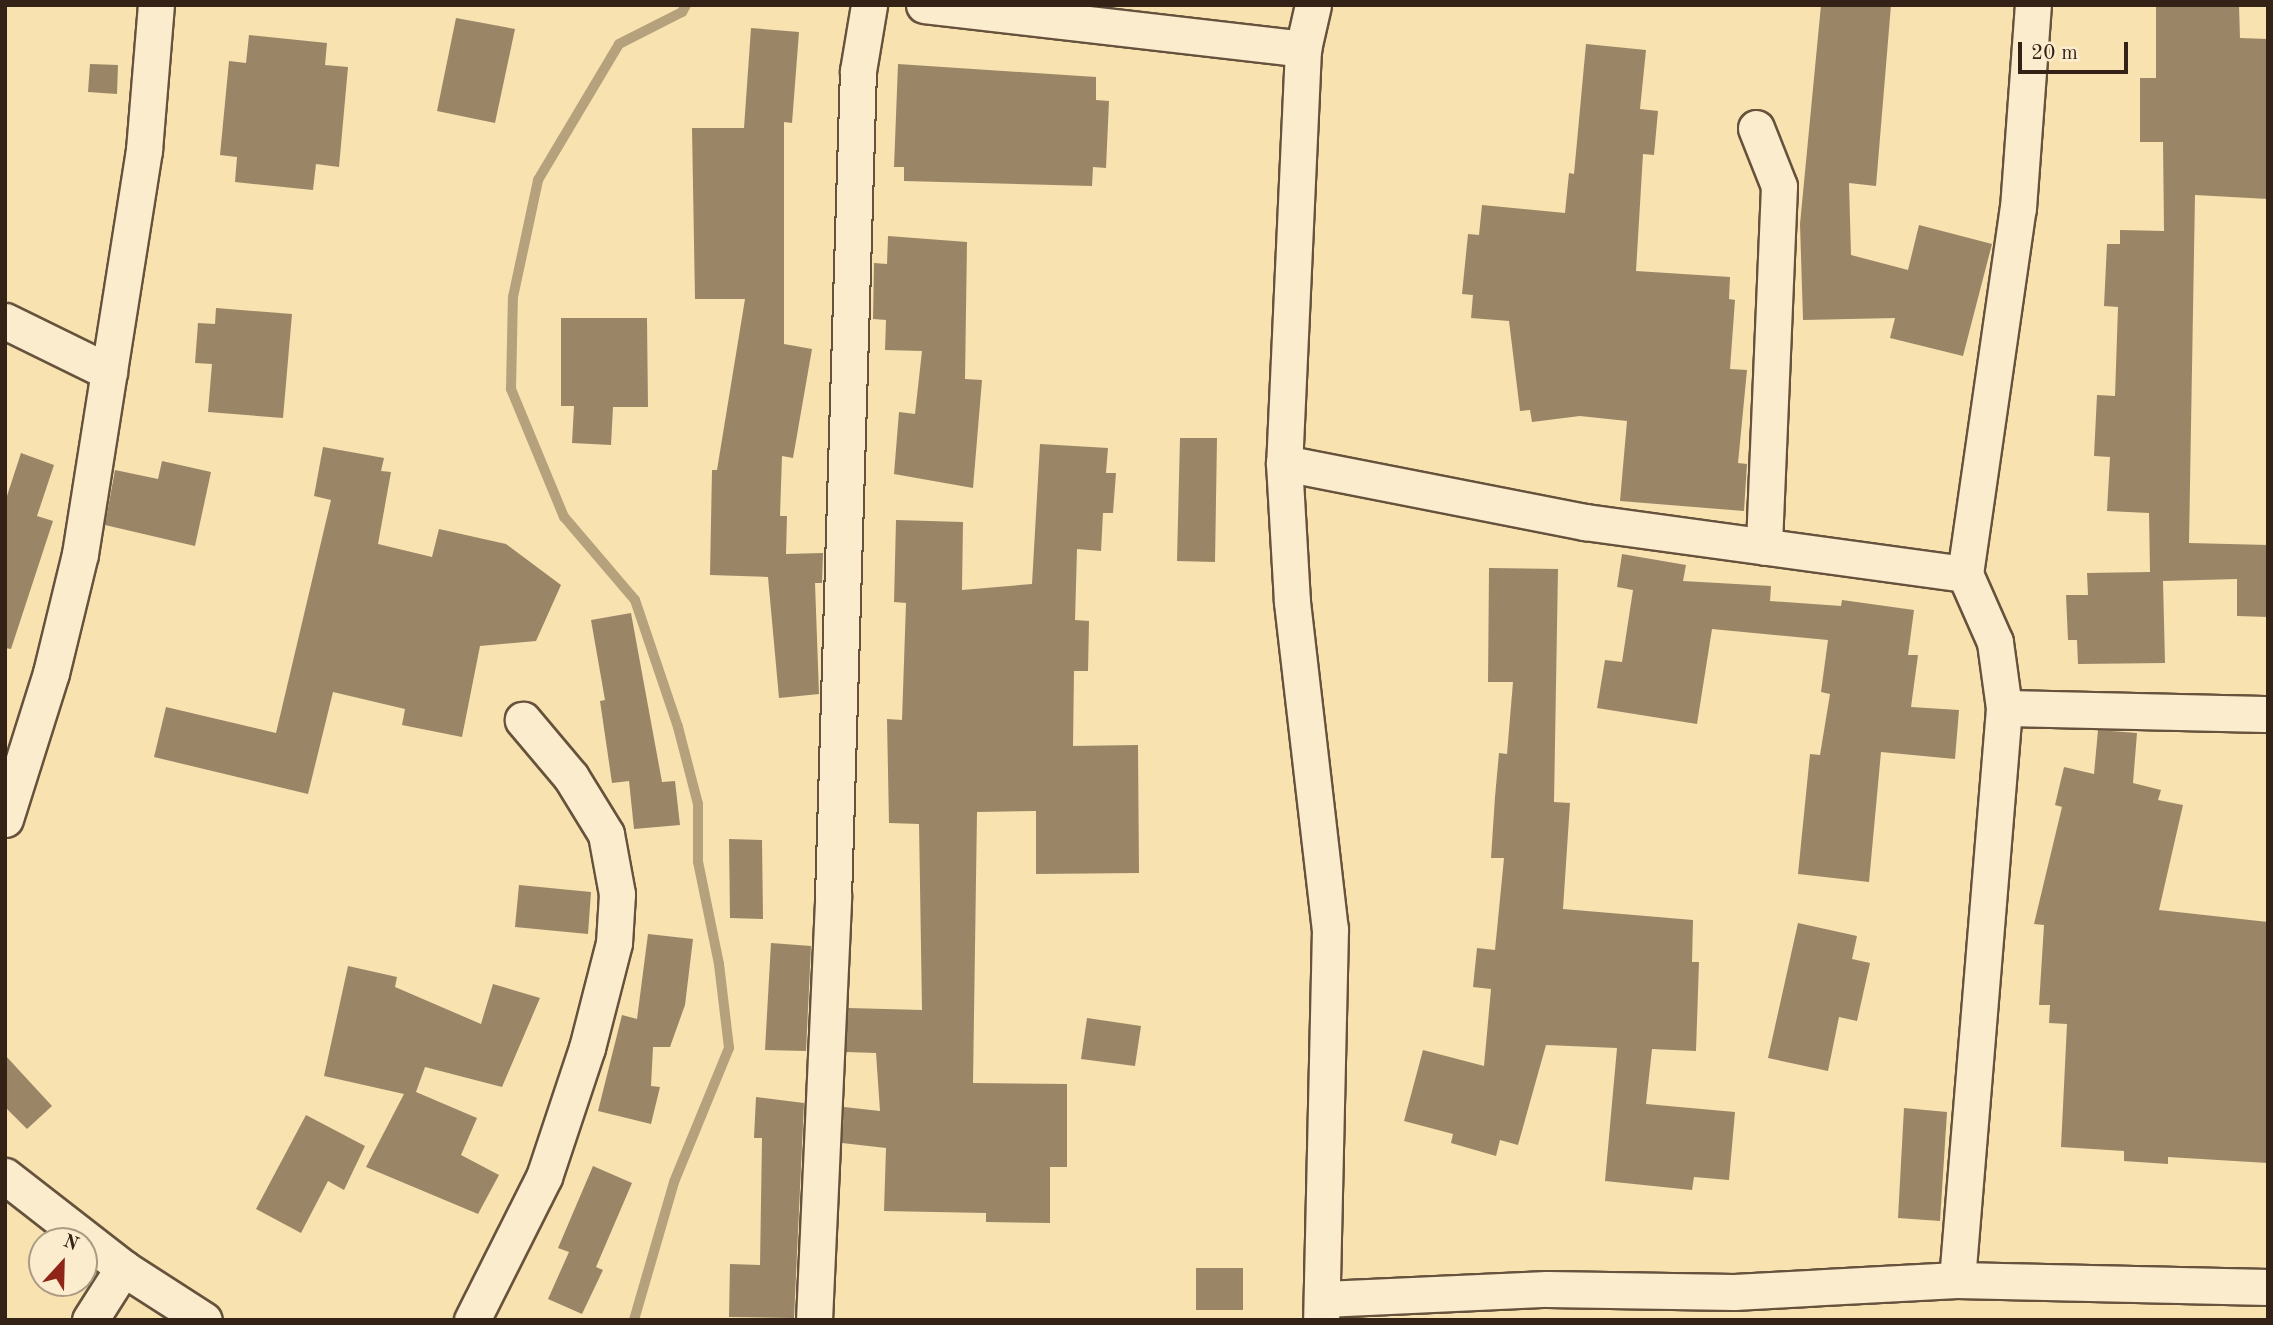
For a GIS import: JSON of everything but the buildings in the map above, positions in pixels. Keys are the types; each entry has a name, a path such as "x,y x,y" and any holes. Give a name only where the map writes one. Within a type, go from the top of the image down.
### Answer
{"street":[{"path":"5,819 51,673 80,554 144,150 156,5"},
{"path":"814,1320 833,897 858,71 869,5"},
{"path":"924,5 1303,49"},
{"path":"1313,5 1303,49 1284,463 1292,602 1330,929 1324,1068 1323,1309 1547,1289 1734,1292 1957,1280 2268,1287"},
{"path":"1957,1280 2004,708 1995,642 1965,574 2018,208 2033,5"},
{"path":"1756,128 1779,186 1764,547"},
{"path":"5,321 109,372"},
{"path":"1284,463 1585,522 1965,574"},
{"path":"2004,708 2268,714"},
{"path":"472,1320 544,1177 587,1048 614,943 617,894 606,834 571,778 523,720"},
{"path":"5,1176 123,1268 204,1320"},
{"path":"90,1320 123,1268"}],"waterway":[{"path":"634,1320 674,1182 729,1048 719,964 698,862 698,804 678,727 635,600 564,517 511,389 513,297 538,180 619,44 682,12 686,5"}]}
